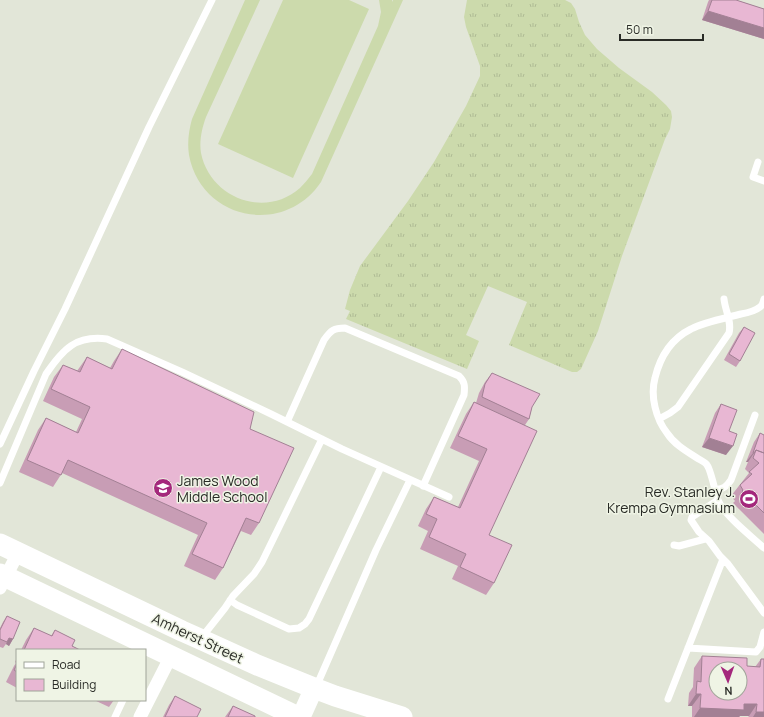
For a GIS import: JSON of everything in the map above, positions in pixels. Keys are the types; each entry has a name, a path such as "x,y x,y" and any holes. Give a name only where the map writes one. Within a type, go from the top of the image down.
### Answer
{"main road":[{"name":"Amherst Street","path":"9,548 182,631 257,665 314,688 402,717"},
{"name":"Amherst Street","path":"2,580 171,656 298,717"},
{"path":"171,656 174,645 179,643 204,650 236,655"},
{"path":"301,717 314,688"}],"street":[{"path":"2,580 9,548"},
{"path":"146,697 171,656"},
{"path":"140,717 143,702"}],"lane":[{"path":"0,444 65,309 149,127 212,0"},
{"path":"758,162 753,177 764,181"},
{"path":"659,419 670,414 677,408 726,337 730,329 724,298"},
{"path":"751,312 761,306 764,299"},
{"path":"764,309 701,324 679,337 670,345 657,368 653,394 659,419 666,433 675,443 708,466 718,500 730,516 764,548"},
{"path":"287,422 324,340 329,332 336,328 345,328 459,376 464,381 464,395 423,486"},
{"path":"0,482 46,374 55,360 76,342 97,338 107,339 182,372 342,449 449,497"},
{"path":"715,489 724,488 731,480 755,415"},
{"path":"200,639 233,596 254,574 262,562 322,439"},
{"path":"230,600 237,605 290,629 299,628 305,624 309,619 381,467"},
{"path":"314,688 323,671 376,550 410,480"},
{"path":"718,500 691,519 699,532 709,541 728,564 764,613"},
{"path":"674,545 679,546 705,539"},
{"path":"668,699 723,559"},
{"path":"688,648 756,652 761,645 764,632"},
{"path":"114,717 122,701"}],"green space":[{"path":"245,0 260,0 206,117 201,135 200,148 206,169 215,182 227,192 241,199 256,202 271,202 286,197 300,188 312,174 378,26 381,12 379,0 392,0 392,2 393,0 403,0 321,182 305,199 286,210 266,215 246,214 226,207 209,194 197,177 188,150 192,119"},
{"path":"283,0 349,0 369,9 293,178 218,144"},
{"path":"467,0 565,0 571,3 575,9 585,35 597,49 619,68 652,92 671,111 672,117 670,129 622,256 598,331 581,369 577,372 572,372 509,345 527,302 488,286 466,335 479,341 467,369 346,319 350,311 345,309 350,290 360,266 408,201 434,162 466,106 480,76 480,66 466,27 464,17"}],"building":[{"path":"712,0 736,0 764,9 764,28 708,11"},
{"path":"744,327 755,333 740,361 729,354"},
{"path":"122,349 254,412 250,429 294,448 259,523 246,518 223,568 192,554 207,523 68,460 61,475 27,460 46,418 78,433 90,407 51,389 63,365 80,372 87,357 112,369"},
{"path":"492,373 540,394 532,407 529,419 482,397 485,384"},
{"path":"474,402 537,431 489,535 512,545 494,583 460,567 466,554 429,537 437,519 426,514 434,497 460,508 487,449 458,436"},
{"path":"721,404 737,410 729,431 737,434 733,446 709,438"},
{"path":"760,433 764,435 764,453 756,450 753,453"},
{"path":"756,450 764,453 764,513 742,491 743,490 740,485 752,474 749,472 759,463 753,458"},
{"path":"7,616 20,622 13,639 9,638 7,642 0,639 0,630"},
{"path":"34,628 52,636 55,630 75,640 72,646 78,649 24,649"},
{"path":"702,656 747,658 747,661 708,661 708,701 748,701 748,666 760,667 761,659 764,659 764,712 756,712 757,704 744,704 744,710 700,708 701,694 696,694 697,681 701,682"},
{"path":"175,696 201,709 197,717 165,717"},
{"path":"233,706 255,716 255,717 228,717"}],"place":[{"name":"James Wood Middle School","path":"163,488"},
{"name":"Rev. Stanley J. Krempa Gymnasium","path":"749,499"}]}
